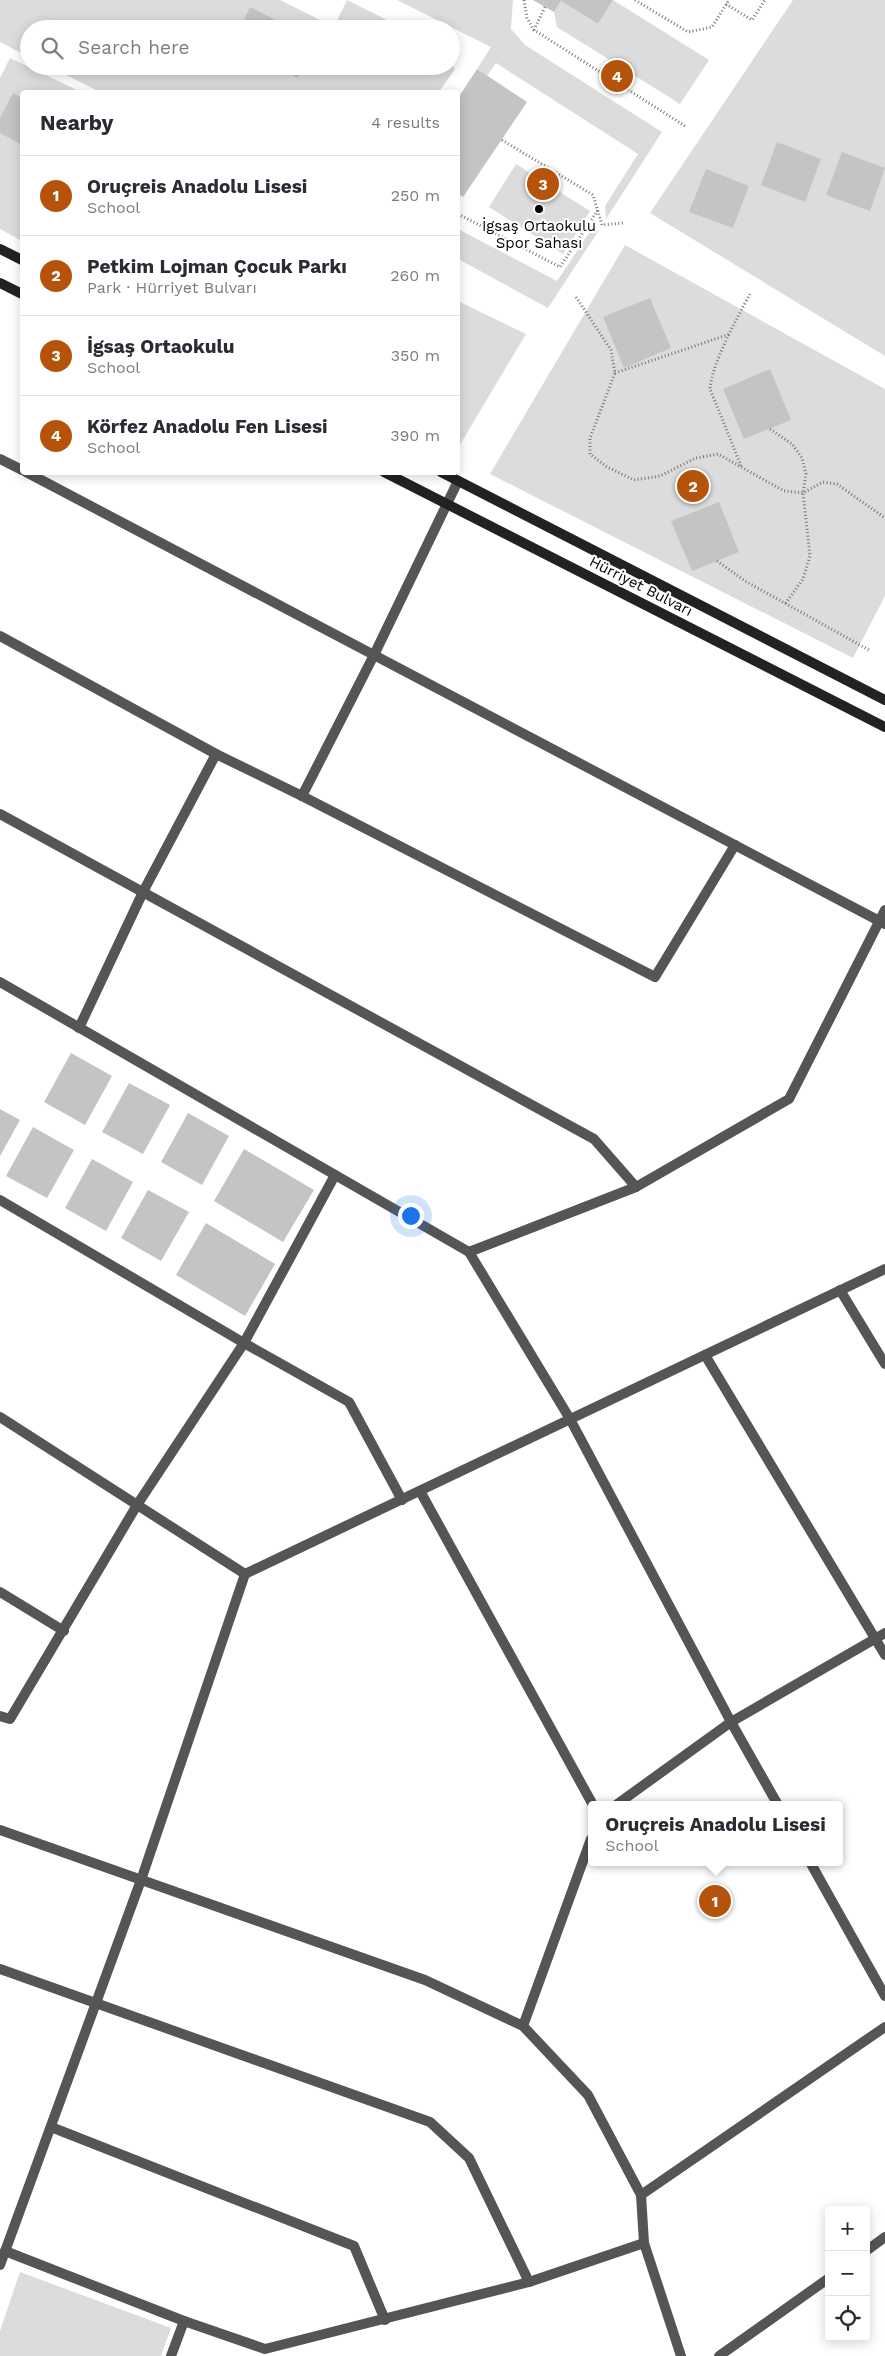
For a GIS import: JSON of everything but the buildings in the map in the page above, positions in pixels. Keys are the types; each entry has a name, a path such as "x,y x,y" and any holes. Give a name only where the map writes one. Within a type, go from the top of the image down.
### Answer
{"main road":[{"path":"0,249 20,259"},
{"path":"0,283 20,293"},
{"name":"Hürriyet Bulvarı","path":"390,475 885,727"},
{"name":"Hürriyet Bulvarı","path":"447,475 885,700"}],"street":[{"path":"0,459 20,469"},
{"path":"32,475 882,922"},
{"path":"302,796 374,655 458,481"},
{"path":"0,636 216,754 302,796 655,977 735,845"},
{"path":"79,1028 143,892 216,754"},
{"path":"0,814 594,1139 636,1187"},
{"path":"469,1252 636,1187 789,1099 882,922 885,910"},
{"path":"0,982 469,1252 570,1419 731,1722 776,1801"},
{"path":"0,1716 10,1719 64,1631 137,1505 244,1343 336,1175"},
{"path":"0,1200 244,1343 349,1402 402,1500"},
{"path":"0,2265 141,1880 245,1574 885,1269"},
{"path":"840,1290 885,1364"},
{"path":"705,1355 885,1655"},
{"path":"0,1417 245,1574"},
{"path":"420,1491 591,1801"},
{"path":"0,1592 64,1631"},
{"path":"622,1801 731,1722 885,1633"},
{"path":"0,1830 426,1980 523,2026 588,2095 641,2195 644,2243 681,2356"},
{"path":"523,2026 588,1847"},
{"path":"812,1866 885,1996"},
{"path":"0,1969 430,2122 469,2158 529,2282"},
{"path":"641,2195 885,2027"},
{"path":"51,2127 354,2246 385,2320"},
{"path":"870,2248 885,2238"},
{"path":"5,2251 267,2353 529,2282 644,2243"},
{"path":"719,2356 825,2281"},
{"path":"171,2356 184,2321"}],"path":[{"path":"524,0 527,18 534,30 685,126"},
{"path":"635,0 688,32 712,27 728,2 752,20 765,0"},
{"path":"534,30 545,6"},
{"path":"502,140 594,195 602,225 623,223"},
{"path":"460,215 560,267 598,210"},
{"path":"741,467 710,389 710,379 750,294"},
{"path":"576,296 612,350 615,373 590,438 590,454 607,468 634,480 660,476 696,458 718,454 784,491 803,493 823,482 837,484 885,518"},
{"path":"615,373 651,359 730,334"},
{"path":"770,429 792,444 802,458 806,474 803,493 810,556 803,579 785,604"},
{"path":"717,561 746,582 869,650"}],"shaded area":[{"path":"0,0 280,0 320,20 20,20 20,52 0,42"},
{"path":"347,0 387,20 337,20"},
{"path":"397,0 513,0 511,29 525,45 662,132 606,219 605,206 638,154 496,63 487,76 477,69 491,47 460,32 460,20 437,20"},
{"path":"613,0 709,60 680,104 557,27 554,12 561,1 598,24"},
{"path":"793,0 885,0 885,356 650,213"},
{"path":"10,58 20,63 20,75 46,75 77,90 20,90 20,240 0,229 0,78"},
{"path":"66,75 451,75 440,90 96,90"},
{"name":"İgsaş Ortaokulu Spor Sahası","path":"516,164 590,211 563,254 489,207"},
{"path":"460,230 557,281 589,233 599,230 548,308 460,260"},
{"path":"625,245 885,389 885,596 853,658 490,474"},
{"path":"460,302 526,334 460,445"},
{"path":"20,2272 171,2328 161,2356 0,2356 0,2331"}],"place":[{"name":"Körfez Anadolu Fen Lisesi","path":"617,76"},
{"name":"İgsaş Ortaokulu","path":"543,184"},
{"name":"İgsaş Ortaokulu Spor Sahası","path":"539,209"},
{"name":"Petkim Lojman Çocuk Parkı","path":"693,486"},
{"name":"Oruçreis Anadolu Lisesi","path":"715,1901"}]}
